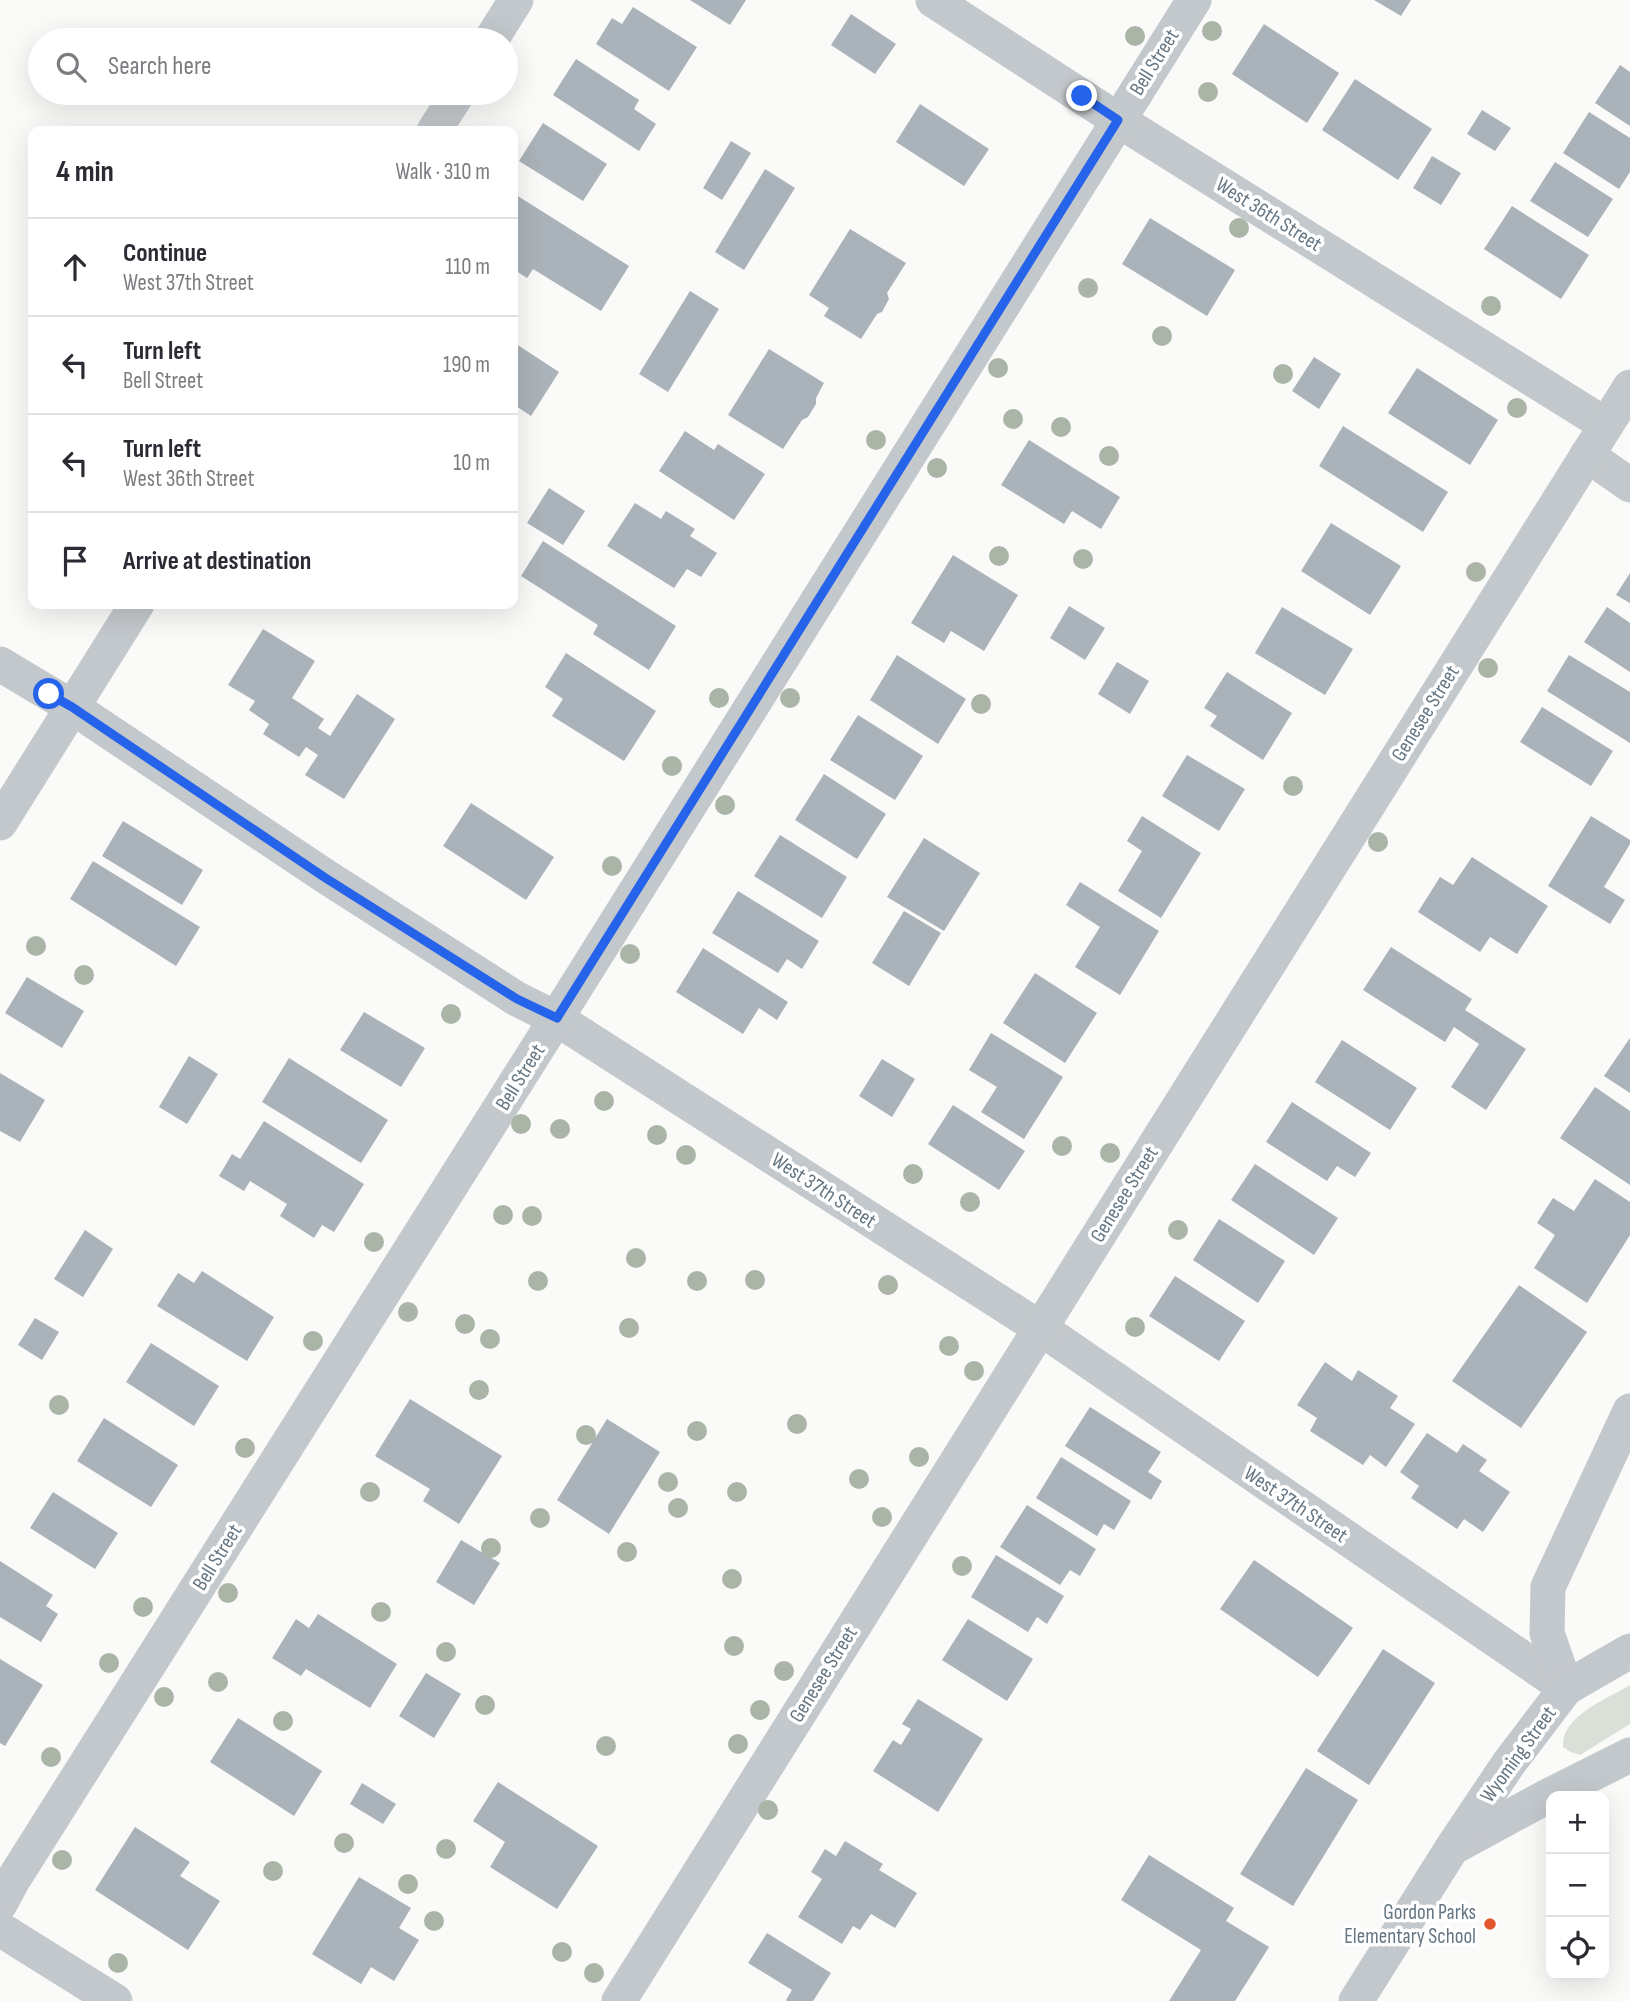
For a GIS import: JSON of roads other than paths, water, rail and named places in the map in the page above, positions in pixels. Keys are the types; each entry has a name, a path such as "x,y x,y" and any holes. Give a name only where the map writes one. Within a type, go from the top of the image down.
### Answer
{"street":[{"path":"498,28 516,0"},
{"name":"West 36th Street","path":"933,0 1118,120 1606,425"},
{"name":"Bell Street","path":"0,1904 1194,0"},
{"path":"437,126 450,105"},
{"name":"Genesee Street","path":"619,2001 1630,387"},
{"path":"1587,455 1630,485"},
{"path":"0,823 133,609"},
{"name":"West 37th Street","path":"0,664 72,707 324,877 517,999 557,1018 1040,1328 1566,1688"},
{"name":"Wyoming Street","path":"1356,2001 1509,1763 1566,1688 1547,1633 1548,1587 1630,1411"},
{"path":"1566,1688 1630,1651"},
{"path":"1452,1848 1630,1755"},
{"path":"0,1930 115,2001"}],"place":[{"name":"Gordon Parks Elementary School","path":"1490,1924"}]}
